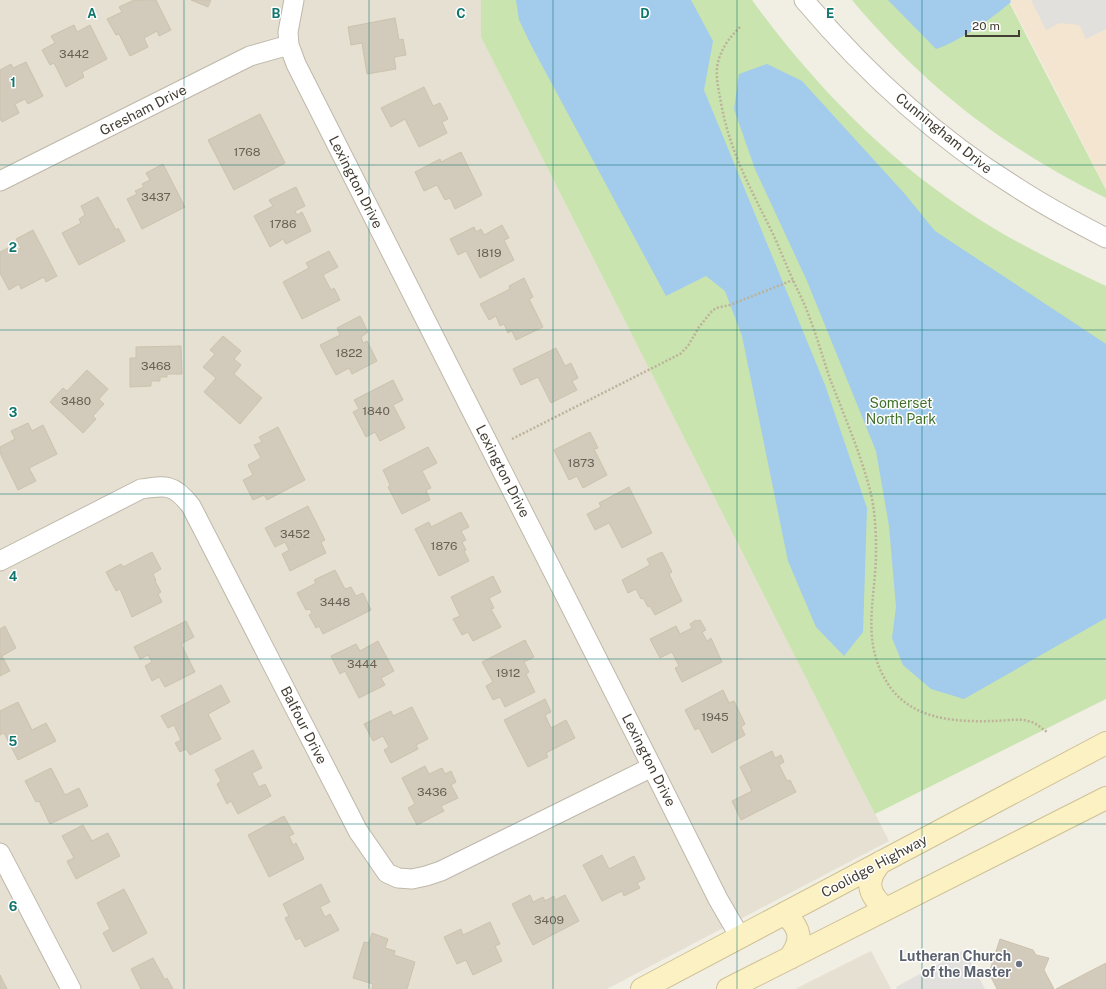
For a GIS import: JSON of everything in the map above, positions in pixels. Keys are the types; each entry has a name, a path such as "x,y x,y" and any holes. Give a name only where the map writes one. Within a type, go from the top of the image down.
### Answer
{"main road":[{"name":"Coolidge Highway","path":"642,989 1106,743"},
{"path":"728,989 1106,798"},
{"path":"881,862 870,877 870,886 875,898 886,909"},
{"path":"785,913 796,927 798,935 798,943 790,958"}],"street":[{"name":"Lexington Drive","path":"294,0 288,32 289,46 296,64 718,899 740,937"},
{"name":"Cunningham Drive","path":"804,0 856,57 914,110 963,150 1016,187 1075,222 1106,238"},
{"name":"Gresham Drive","path":"0,181 250,56 289,46"},
{"name":"Balfour Drive","path":"0,561 141,489 160,486 174,489 183,495 191,506 358,831 387,873 398,878 412,879 441,871 652,767"},
{"path":"0,853 7,883 71,989"}],"path":[{"path":"740,27 724,47 717,68 718,86 723,114 731,146 746,182 775,238 809,316 870,491 876,551 872,638 876,660 896,694 906,704 929,715 959,720 1027,720 1047,732"},
{"path":"512,440 680,354 688,346 708,314 716,308 730,305 793,280"}],"shaded area":[{"path":"0,0 481,0 481,37 889,841 607,989 0,989"},
{"path":"1009,0 1106,0 1106,189 1043,65"},
{"path":"1031,0 1106,0 1106,29 1086,39 1079,25 1060,23 1046,30"},
{"path":"964,950 985,989 897,989 896,987"},
{"path":"871,951 891,989 795,989"}],"green space":[{"name":"Somerset North Park","path":"481,0 752,0 774,30 822,86 875,139 903,164 932,187 997,230 1106,286 1106,699 875,814 481,37"},
{"path":"852,0 1008,0 1106,190 1106,198 1069,179 1034,158 968,113 908,61"}],"water":[{"path":"516,0 691,0 713,41 704,90 825,385 867,508 863,632 844,656 816,627 788,561 742,336 725,291 706,276 666,296 531,45 519,20"},
{"path":"888,0 1010,0 1011,2 975,29 945,46 936,49"},
{"path":"767,64 802,81 904,193 935,231 1106,344 1106,618 964,699 931,689 903,665 892,638 896,607 889,526 876,451 807,281 755,169 734,109 739,74"}],"building":[{"path":"134,0 156,0 171,30 159,36 157,31 144,38 148,47 130,56 119,34 116,35 107,19 122,12 119,7"},
{"path":"191,0 211,0 208,7"},
{"path":"395,18 399,40 403,39 406,55 394,57 396,69 367,74 362,43 351,45 348,27"},
{"path":"74,25 77,32 90,25 107,59 82,72 84,77 66,87 54,63 50,65 42,50 55,43 51,36"},
{"path":"26,62 43,96 28,104 25,99 15,104 19,113 2,122 0,119 0,70 11,64 13,68"},
{"path":"424,87 433,106 440,103 448,119 442,122 447,133 419,147 405,119 391,127 381,108"},
{"path":"260,114 285,163 234,190 208,140"},
{"path":"461,152 482,195 455,209 450,198 445,200 437,185 424,191 415,172 440,159 441,162"},
{"path":"163,164 185,207 142,229 127,199 137,194 135,191 144,187 142,184 150,180 146,173"},
{"path":"296,187 305,206 295,211 297,215 302,212 311,231 286,244 283,239 270,247 254,216 273,206 269,200"},
{"path":"98,197 116,230 118,228 125,241 79,265 62,233 81,223 79,219 85,215 81,206"},
{"path":"502,225 509,238 504,240 514,260 480,278 466,251 458,255 450,239 474,227 476,232 481,229 484,235"},
{"path":"33,230 57,276 46,282 44,277 21,289 19,284 9,290 0,273 0,252 8,248 10,253 21,248 16,239"},
{"path":"329,251 338,267 323,275 331,290 334,288 340,300 302,319 283,282 309,268 306,263"},
{"path":"524,278 533,297 529,299 543,327 516,340 512,331 508,333 504,324 500,326 496,316 489,320 480,304 510,289 509,286"},
{"path":"360,316 368,332 361,337 363,343 367,341 377,361 352,374 349,368 336,375 320,345 340,335 337,328"},
{"path":"223,336 241,351 234,359 241,365 234,374 262,398 240,424 204,392 216,378 203,367 215,354 210,350"},
{"path":"181,346 182,374 167,374 167,377 160,377 160,381 151,381 151,386 130,387 130,358 136,358 136,347"},
{"path":"556,348 565,366 571,363 578,378 572,381 577,390 551,403 538,377 521,385 513,369"},
{"path":"87,370 108,389 99,399 104,404 93,416 96,419 83,433 50,402 63,388 67,391"},
{"path":"393,380 403,400 393,405 405,428 380,441 375,432 366,437 353,412 359,409 354,400"},
{"path":"28,423 32,431 43,425 57,454 29,468 36,481 18,490 0,453 0,447 15,439 11,431"},
{"path":"278,427 305,480 267,500 264,495 253,500 243,480 253,475 248,465 261,458 254,445 262,442 259,437"},
{"path":"590,432 598,448 594,449 607,475 583,488 577,476 569,480 554,450"},
{"path":"428,447 437,463 422,471 431,488 426,490 430,500 402,514 388,487 390,485 383,470"},
{"path":"629,487 652,533 622,548 609,523 595,530 587,514 601,507 599,503"},
{"path":"308,506 325,540 321,542 326,553 290,571 282,554 289,550 285,542 275,547 265,528"},
{"path":"461,512 469,527 461,531 466,540 462,542 466,550 464,551 469,561 439,576 415,529 429,522 431,527"},
{"path":"152,552 161,569 153,574 161,592 158,594 162,602 132,617 120,589 116,591 106,572 121,564 123,567"},
{"path":"662,552 672,572 669,574 682,601 655,615 643,598 641,599 636,589 628,593 622,580 650,565 647,559"},
{"path":"335,570 345,589 351,587 356,596 363,593 371,610 323,634 319,626 316,628 309,615 312,613 310,609 306,610 297,593 316,583 314,580"},
{"path":"493,576 501,592 489,598 494,608 491,609 501,627 473,641 468,632 462,635 453,619 460,616 451,597"},
{"path":"696,620 700,620 706,630 702,632 707,641 711,638 722,662 682,682 675,668 679,666 672,652 660,658 650,639 676,626 680,634 692,628 690,624"},
{"path":"186,621 194,637 181,644 195,672 165,687 159,677 152,681 145,666 152,662 148,655 140,659 134,647"},
{"path":"5,626 16,648 2,656 10,671 0,676 0,629"},
{"path":"525,640 534,657 524,662 529,672 526,674 535,692 505,707 500,697 493,700 486,686 493,682 482,662"},
{"path":"378,641 394,671 381,678 385,685 359,698 345,671 340,674 331,656 356,644 360,651"},
{"path":"221,685 230,702 208,714 221,739 190,755 186,749 180,752 175,743 181,740 174,725 168,728 161,716"},
{"path":"723,690 729,703 734,701 745,724 741,727 745,735 712,753 699,728 695,730 685,710"},
{"path":"545,699 551,712 545,715 551,728 566,720 575,738 546,753 548,757 528,767 504,720"},
{"path":"18,702 32,730 46,723 56,741 18,760 4,733 0,735 0,711"},
{"path":"412,707 428,739 416,745 418,749 391,763 384,750 389,747 383,736 373,741 364,724 391,711 393,716"},
{"path":"253,750 262,768 252,773 259,787 265,784 271,796 238,814 231,801 227,804 217,784 221,781 215,770"},
{"path":"772,751 775,758 781,755 784,762 779,765 787,781 790,780 796,792 741,820 732,801 752,791 740,767"},
{"path":"425,766 429,774 442,768 445,774 451,771 456,782 451,785 458,798 441,806 444,811 417,825 408,808 415,804 402,778"},
{"path":"51,768 65,795 79,788 88,806 50,824 39,801 36,802 25,781"},
{"path":"284,816 294,834 289,836 293,845 296,843 304,859 269,877 248,835"},
{"path":"83,825 92,841 108,833 120,856 76,879 67,861 74,858 62,836"},
{"path":"602,855 609,869 634,856 645,879 637,883 640,888 624,896 622,891 602,901 583,865"},
{"path":"321,884 330,902 320,907 325,917 330,914 339,930 305,947 300,938 296,940 285,918 289,916 283,904"},
{"path":"124,889 147,933 113,952 103,933 110,929 97,903"},
{"path":"530,895 533,902 543,897 545,901 554,896 555,900 565,895 579,921 533,945 512,904"},
{"path":"490,922 500,944 495,946 502,961 473,975 466,960 457,964 444,937 461,929 463,935"},
{"path":"372,933 388,939 385,948 395,951 394,955 415,962 407,989 372,989 373,984 353,978 364,942 369,943"},
{"name":"Lutheran Church of the Master","path":"1000,939 1033,950 1036,955 1049,958 1044,970 1054,989 997,989 989,973"},
{"path":"153,958 165,980 167,978 173,989 141,989 131,969"},
{"path":"1106,963 1106,989 1056,989"},
{"path":"0,975 7,989 0,989"}],"place":[{"name":"Lutheran Church of the Master","path":"1019,964"}]}
